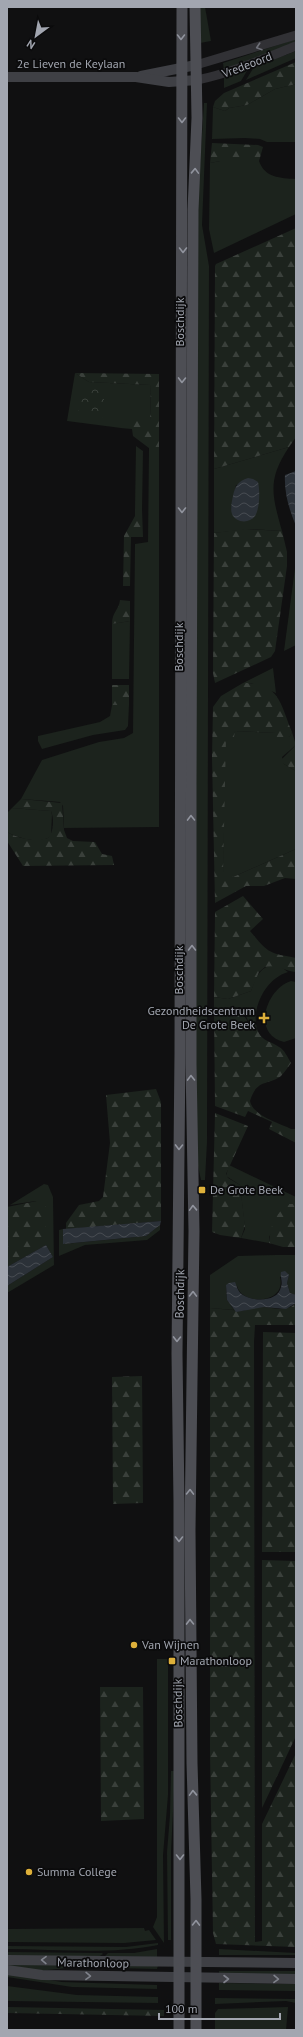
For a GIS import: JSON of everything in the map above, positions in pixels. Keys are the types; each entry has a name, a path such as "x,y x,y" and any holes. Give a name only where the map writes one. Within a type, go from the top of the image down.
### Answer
{"main road":[{"name":"Boschdijk","path":"179,2030 179,1502 177,1354 180,1053 183,294 181,68 182,7"},
{"name":"Boschdijk","path":"195,7 197,80 193,210 191,777 191,1064 194,1236 190,1530 196,2030"},
{"name":"2e Lieven de Keylaan","path":"136,77 196,65"},
{"name":"2e Lieven de Keylaan","path":"7,77 136,77 169,82 197,80"},
{"name":"Marathonloop","path":"7,1960 296,1963"},
{"name":"Marathonloop","path":"7,1970 42,1975 296,1979"}],"street":[{"name":"Vredeoord","path":"196,65 296,35"},
{"name":"Vredeoord","path":"197,80 236,69 296,46"}],"green space":[{"path":"199,7 205,7 211,41 200,43"},
{"path":"296,39 296,42 224,70 223,63"},
{"path":"296,51 296,58 246,80 254,67"},
{"path":"296,62 296,84 275,89 247,105 229,108 225,111 213,107 215,101 224,93"},
{"path":"248,69 241,81 224,88 224,78"},
{"path":"296,84 296,142 267,142 260,139 245,138 212,139 213,107 225,111 229,108 247,105 275,89"},
{"path":"204,103 207,103 202,225 209,266 207,1142 205,1180 201,1180 198,1166 195,1077 197,214"},
{"path":"212,143 258,145 263,147 259,161 220,161 210,163"},
{"path":"220,161 259,161 265,171 269,174 296,179 296,214 214,253 209,229 210,163"},
{"path":"296,228 296,437 289,447 214,469 215,266 216,264"},
{"path":"75,373 89,382 151,385 150,422 121,421 121,428 67,421"},
{"path":"75,373 159,374 159,448 149,448 133,436 132,429 121,428 121,421 150,421 151,385 89,382"},
{"path":"82,386 105,389 102,418 78,413"},
{"path":"136,446 143,451 142,510 135,510"},
{"path":"289,447 277,469 274,479 274,497 282,531 251,529 214,533 214,469","holes":["258,482 258,506 255,515 231,509 236,485"]},
{"path":"149,448 159,448 159,827 64,828 63,806 60,802 21,799 42,760 99,742 124,738 133,733 135,544 148,542"},
{"path":"135,510 142,510 143,537 131,537 130,586 123,586 124,536 135,516"},
{"path":"245,529 282,531 287,552 287,566 275,651 271,657 215,683 213,673 214,533"},
{"path":"296,561 296,645 284,651"},
{"path":"120,600 130,601 130,621 112,624 113,617"},
{"path":"130,621 129,679 112,679 112,624"},
{"path":"273,668 276,693 251,683 243,683"},
{"path":"243,683 255,684 272,691 281,704 292,732 290,736 279,743 277,741 276,733 235,731 234,737 226,737 223,874 231,874 233,877 296,849 296,879 285,878 264,886 246,886 215,903 212,757 213,707 221,696"},
{"path":"112,685 129,685 129,705 112,705"},
{"path":"112,705 129,705 128,726 125,730 93,735 42,749 38,741 38,736 100,722 110,716"},
{"path":"235,731 277,733 277,741 290,736 292,732 296,745 282,757 284,764 296,771 296,849 233,877 223,874 224,740 226,737 233,737"},
{"path":"296,745 296,771 284,764 281,760"},
{"path":"21,799 62,803 64,830 67,838 73,841 95,842 102,854 112,856 114,865 23,866 7,841 7,832 27,839 38,840 48,838 51,833 53,821 51,811 12,808"},
{"path":"12,808 51,811 51,836 41,840 29,840 7,832 7,813"},
{"path":"243,896 263,919 250,931 269,951 296,958 296,972 273,966 265,967 259,972 251,991 228,999 214,997 215,912"},
{"path":"272,965 281,967 288,972 273,980 262,994 256,1011 257,1029 250,1025 245,1014 226,1009 214,1011 214,997 228,999 251,991 256,978 261,971"},
{"path":"291,981 296,982 296,1038 284,1042 274,1037 268,1030 265,1021 266,1012 269,1002 275,993 282,986"},
{"path":"226,1009 242,1012 250,1025 257,1029 264,1039 283,1050 291,1063 281,1076 259,1086 250,1101 252,1106 261,1115 291,1129 296,1129 296,1143 269,1129 272,1122 248,1111 245,1117 215,1106 214,1011"},
{"path":"156,1089 161,1102 161,1221 66,1229 66,1223 79,1205 99,1201 103,1197 110,1143 106,1095"},
{"path":"215,1113 248,1126 226,1174 228,1178 240,1185 245,1226 241,1238 220,1235 212,1232"},
{"path":"229,1165 296,1197 296,1204 289,1204 269,1237 269,1243 241,1238 245,1229 240,1185 226,1176"},
{"path":"44,1184 48,1185 53,1197 54,1265 7,1293 7,1286 53,1257 46,1245 46,1206 36,1201 10,1205"},
{"path":"42,1200 46,1206 46,1245 7,1267 7,1207"},
{"path":"289,1204 296,1204 296,1247 283,1247 269,1243 274,1220"},
{"path":"160,1225 160,1230 147,1240 85,1245 59,1256 59,1230 63,1229 64,1244 146,1236"},
{"path":"296,1255 296,1295 290,1293 287,1283 289,1275 280,1277 280,1286 277,1293 271,1297 263,1299 247,1297 237,1286 226,1285 227,1300 234,1310 210,1308 210,1275 238,1256"},
{"path":"296,1303 296,1325 255,1325 254,1341 255,1942 262,1941 262,1824 296,1753 296,1947 216,1944 213,1933 210,1752 210,1308 243,1311 252,1308 264,1307 279,1309 291,1307"},
{"path":"263,1332 296,1333 296,1552 262,1552"},
{"path":"142,1376 143,1503 113,1504 112,1377"},
{"path":"262,1560 296,1561 296,1736 262,1808"},
{"path":"157,1659 168,1659 168,1795 163,1855 164,1943 153,1927 157,1917"},
{"path":"100,1687 143,1687 144,1819 101,1821"},
{"path":"171,1771 175,1771 171,1852 171,1940 168,1940 167,1852"},
{"path":"144,1928 145,1931 149,1930 156,1940 124,1943 7,1942 7,1929"},
{"path":"158,1943 158,1945 139,1948 102,1951 7,1949 7,1946 126,1947"},
{"path":"157,1949 157,1957 105,1956 108,1953 134,1953"},
{"path":"219,1949 296,1953 296,1955 219,1955"},
{"path":"7,1952 103,1954 98,1957 7,1956"},
{"path":"7,1964 158,1965 157,1969 75,1967 39,1971 7,1968"},
{"path":"219,1971 296,1971 296,1976 219,1975"},
{"path":"7,1973 62,1982 157,1985 157,1989 72,1987 7,1977"},
{"path":"219,1983 296,1984 296,1991 219,1990"},
{"path":"7,1986 77,1995 158,1997 158,2003 7,2001"},
{"path":"215,1998 296,1999 296,2003 286,2001 215,2004"},
{"path":"7,2007 164,2010 164,2016 7,2013"},
{"path":"288,2007 286,2030 215,2030 215,2013 218,2009"}],"water":[{"path":"296,471 296,526 285,488 285,475"},
{"path":"248,478 258,482 259,504 257,513 252,519 239,521 231,512 231,505 234,492 239,482"},
{"path":"161,1221 160,1225 146,1236 63,1244 63,1229"},
{"path":"46,1245 53,1257 7,1286 7,1267"},
{"path":"285,1271 289,1275 287,1283 290,1293 296,1295 296,1303 286,1309 264,1307 236,1312 227,1300 226,1285 235,1282 243,1295 253,1299 259,1300 275,1296 279,1292 282,1285 281,1272"}],"place":[{"name":"Gezondheidscentrum De Grote Beek","path":"264,1018"},
{"name":"De Grote Beek","path":"202,1190"},
{"name":"Van Wijnen","path":"134,1645"},
{"name":"Marathonloop","path":"172,1661"},
{"name":"Summa College","path":"29,1872"}]}
